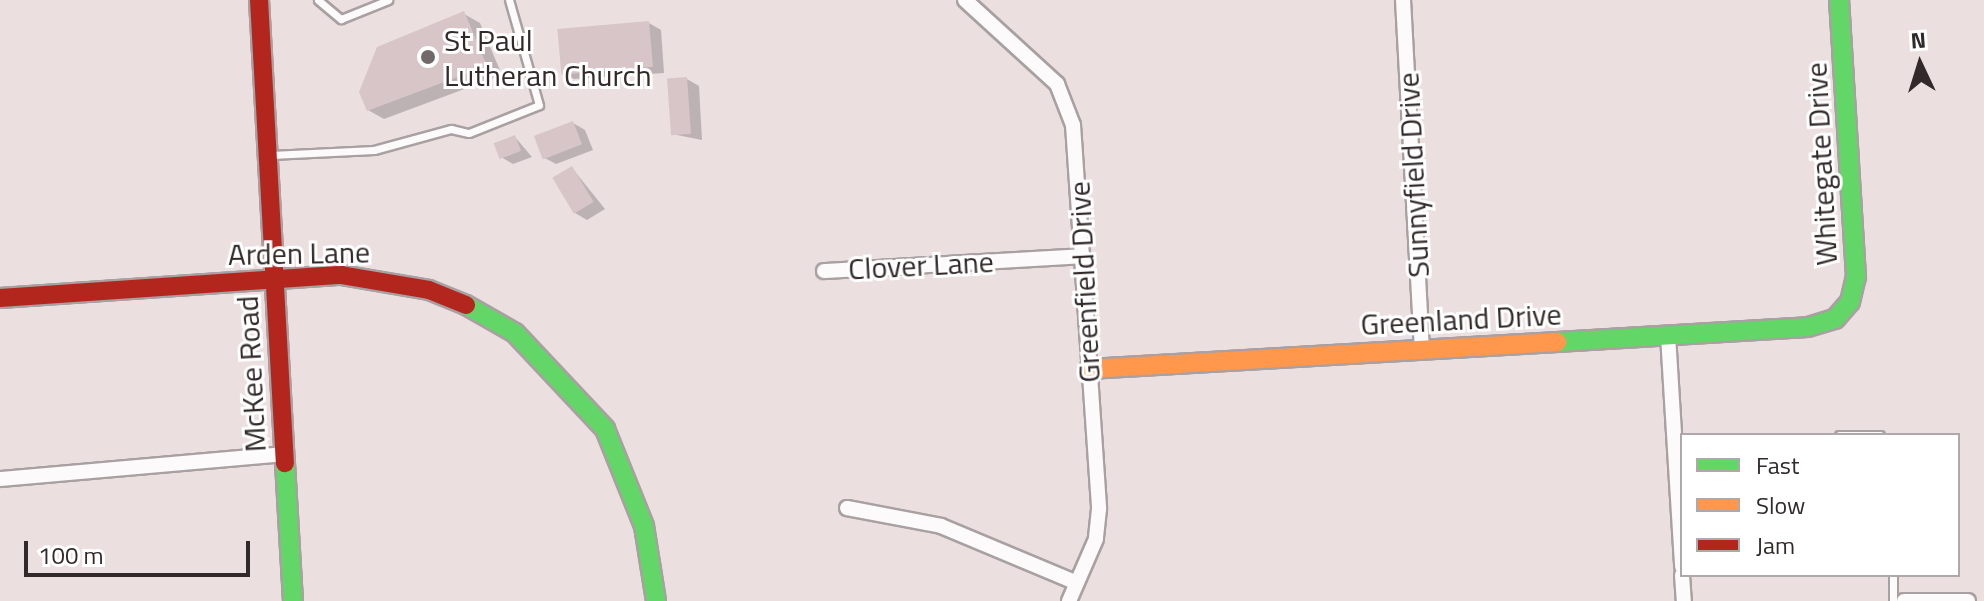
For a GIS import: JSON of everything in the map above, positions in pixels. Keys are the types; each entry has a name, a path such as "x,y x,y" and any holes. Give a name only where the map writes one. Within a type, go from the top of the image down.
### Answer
{"street":[{"name":"McKee Road","path":"259,0 293,601"},
{"name":"Greenfield Drive","path":"965,0 1057,84 1073,125 1099,509 1069,601"},
{"name":"Sunnyfield Drive","path":"1403,0 1422,349"},
{"name":"Whitegate Drive","path":"1835,319 1850,302 1856,277 1839,0"},
{"name":"Clover Lane","path":"824,271 1083,256"},
{"name":"Arden Lane","path":"0,298 275,277 390,280 449,297 515,333 605,429 644,526 656,601"},
{"name":"Greenland Drive","path":"1089,369 1808,327 1835,319"},
{"path":"1668,335 1680,534"},
{"path":"0,479 284,454"},
{"path":"847,508 941,526 1077,583"},
{"path":"1682,577 1684,601"},
{"path":"1904,601 1968,601"}],"lane":[{"path":"318,0 341,19 388,0"},
{"path":"268,155 333,154 421,133 469,133 539,105 509,0"},
{"path":"1893,577 1893,601"}],"building":[{"name":"St Paul Lutheran Church","path":"464,11 487,66 367,111 359,92 377,47"},
{"path":"649,21 653,67 561,75 557,29"},
{"path":"687,77 691,134 671,135 667,78"},
{"path":"573,121 582,144 543,159 534,136"},
{"path":"515,135 521,151 500,159 494,143"},
{"path":"572,166 594,202 574,214 552,178"}],"traffic: fast":[{"path":"1557,342 1808,327 1835,319 1850,302 1856,277 1839,0"},
{"path":"466,305 515,333 605,429 644,526 656,601"},
{"path":"285,463 293,601"}],"traffic: slow":[{"path":"1089,369 1557,342"}],"traffic: jam":[{"path":"259,0 285,463"},
{"path":"0,298 341,275 429,290 466,305"}],"place":[{"name":"St Paul Lutheran Church","path":"428,57"}]}
